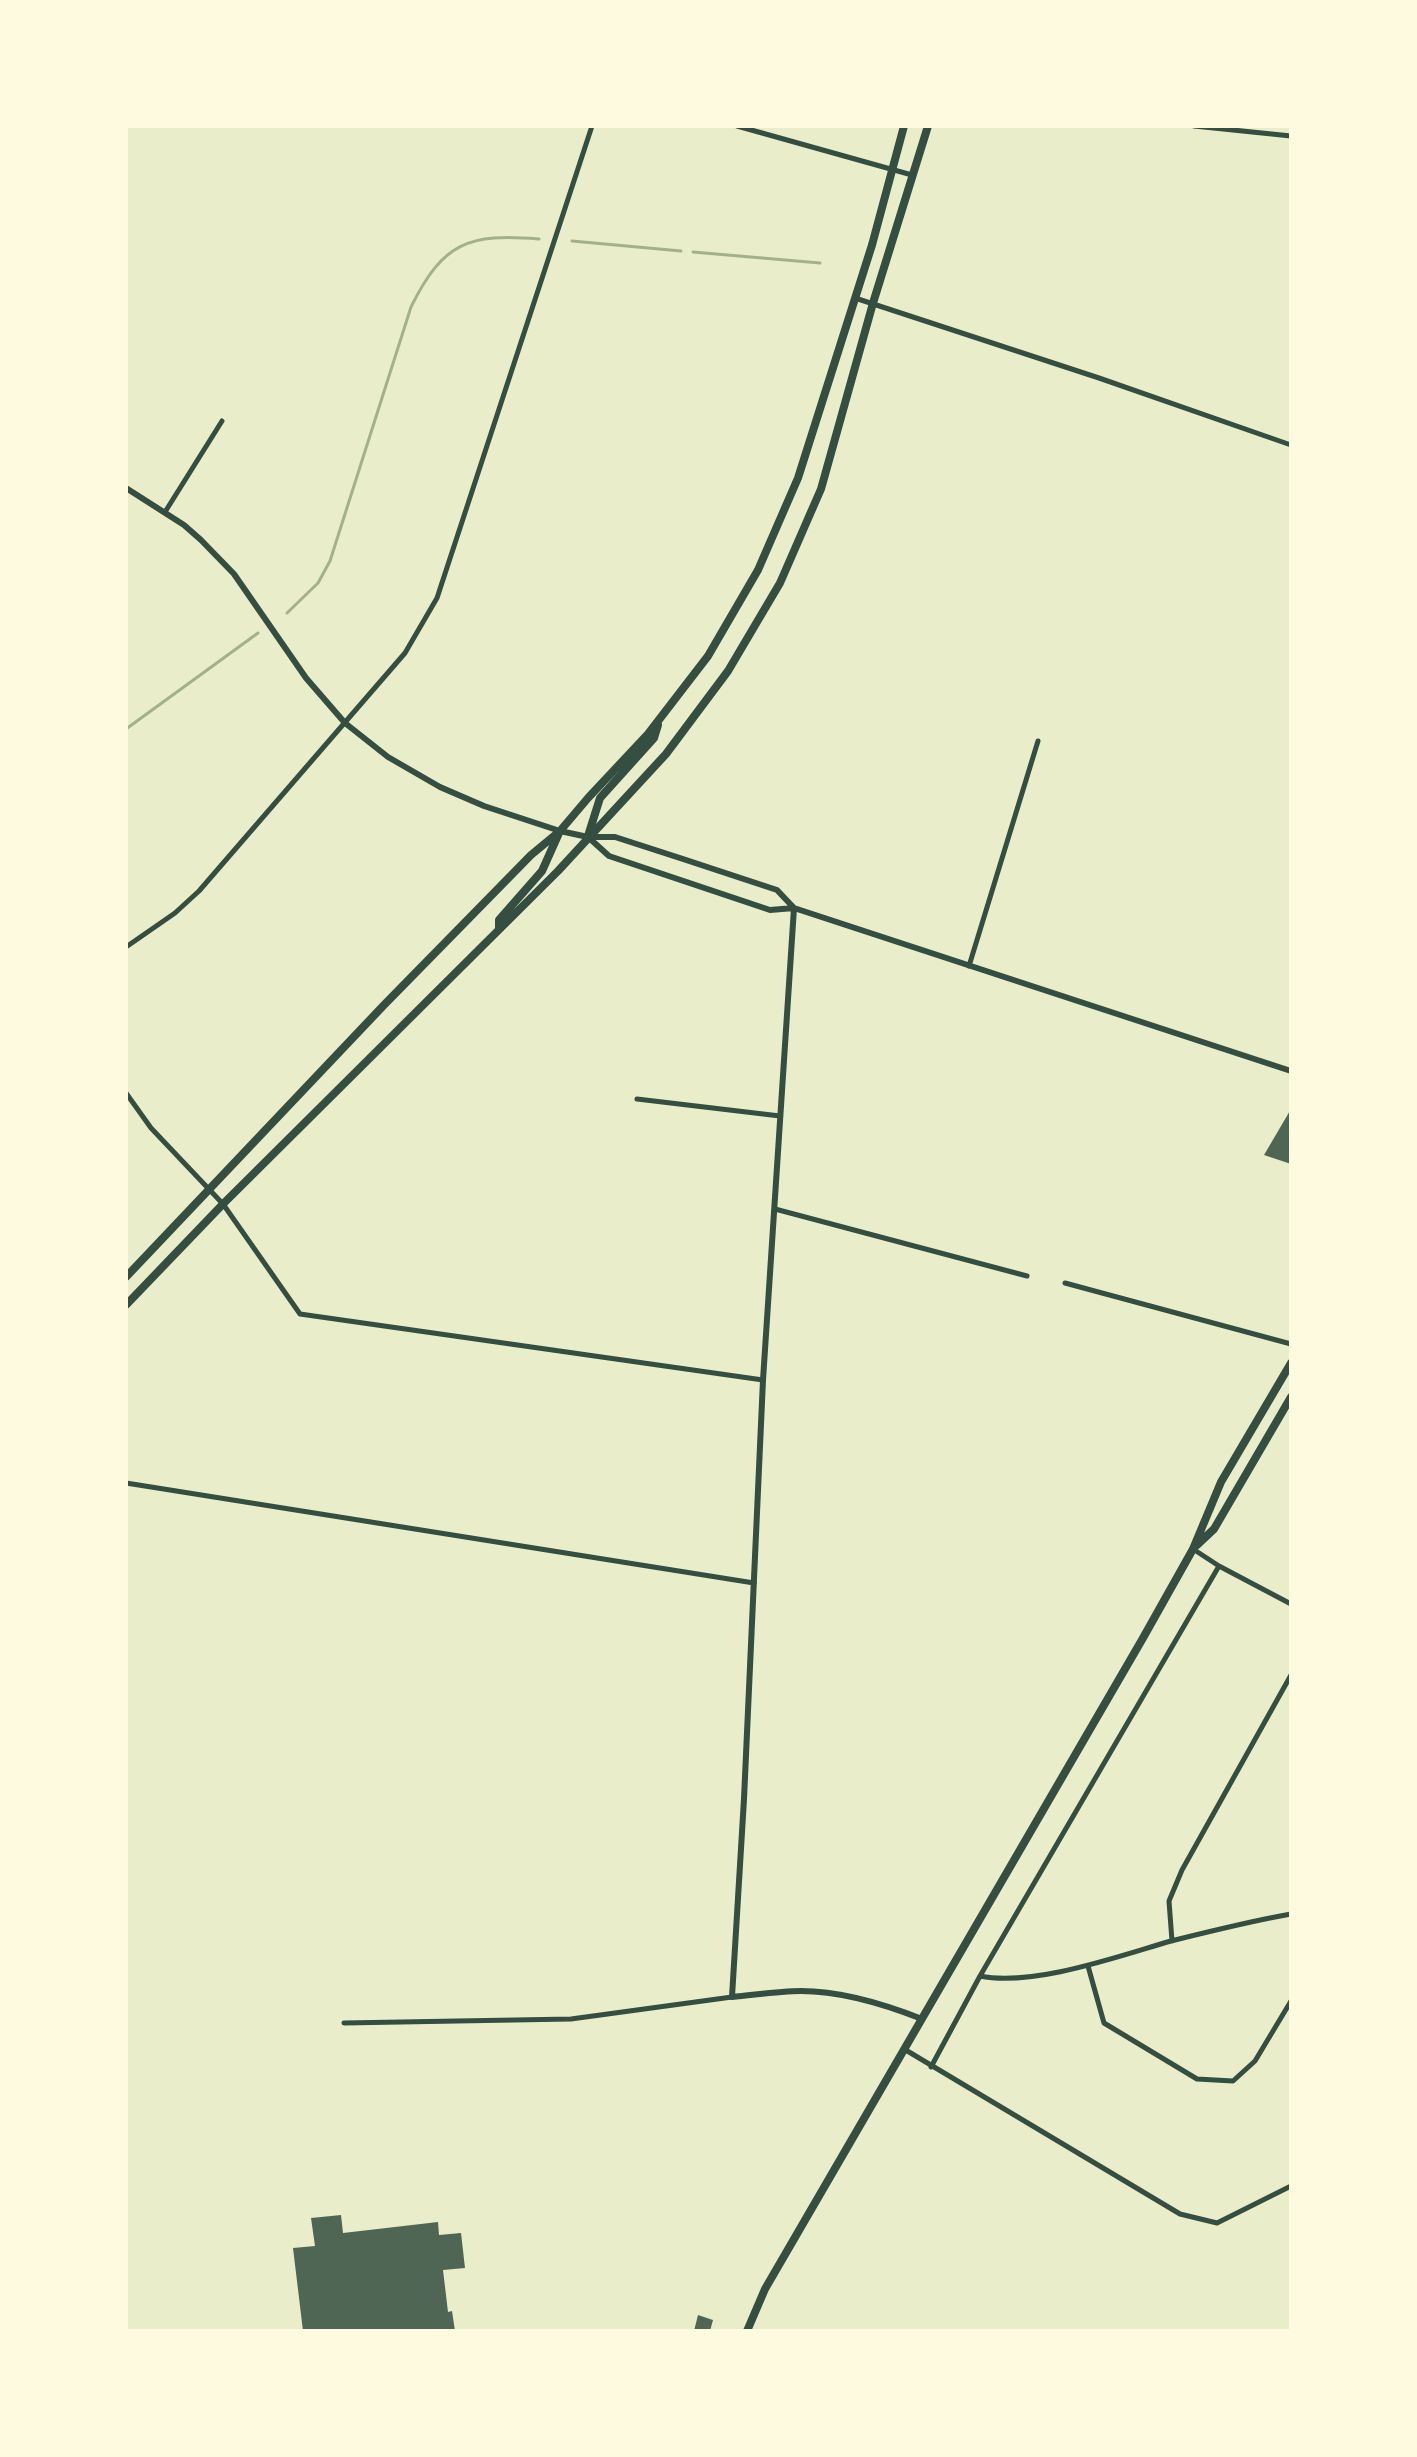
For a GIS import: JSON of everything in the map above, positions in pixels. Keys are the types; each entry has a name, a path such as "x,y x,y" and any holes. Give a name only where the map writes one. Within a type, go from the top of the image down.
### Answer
{"main road":[{"path":"126,1277 417,971 531,855 560,831 658,722 708,656 758,570 798,478 855,298 904,126"},
{"path":"126,1305 223,1204 558,871 687,728 728,671 780,583 821,489 873,303 928,126"},
{"path":"588,837 600,798 654,738 658,722"},
{"path":"499,928 499,920 542,871 560,831"},
{"path":"747,2331 765,2289 1193,1549 1221,1482 1291,1363"},
{"path":"1193,1549 1214,1529 1291,1397"}],"street":[{"path":"126,947 175,913 199,891 405,653 437,598 592,126"},
{"path":"737,126 913,176"},
{"path":"1194,126 1291,136"},
{"path":"855,298 1291,445"},
{"path":"165,512 222,421"},
{"path":"126,488 165,512 201,540 234,574 306,678 345,723 388,757 440,787 484,806 560,831 588,837 615,837 777,890 794,908 763,1380 732,1997"},
{"path":"969,966 1038,741"},
{"path":"588,837 609,856 770,910 794,908 1291,1071"},
{"path":"126,1093 151,1128 223,1204 300,1314 763,1380"},
{"path":"637,1099 780,1116"},
{"path":"775,1209 1027,1276"},
{"path":"1065,1283 1291,1344"},
{"path":"126,1483 754,1583"},
{"path":"1193,1549 1291,1604"},
{"path":"931,2067 980,1976 1219,1566"},
{"path":"1172,1941 1169,1901 1182,1870 1291,1675"},
{"path":"980,1976 1000,1980 1088,1966 1172,1941 1291,1914"},
{"path":"1088,1966 1104,2023 1197,2079 1233,2081 1255,2061 1291,2001"},
{"path":"344,2023 571,2019 801,1991 835,1994 895,2008 922,2019"},
{"path":"904,2049 1180,2214 1217,2223 1291,2186"}],"building":[{"path":"1291,1109 1291,1164 1264,1155"},
{"path":"341,2215 343,2233 438,2222 439,2235 461,2233 465,2268 443,2270 448,2312 452,2311 455,2331 303,2331 293,2248 315,2246 311,2218"},
{"path":"698,2315 713,2320 710,2331 694,2331"}],"waterway":[{"path":"287,613 318,583 330,561 411,307 423,285 447,255 461,246 494,238 539,239"},
{"path":"572,241 681,251"},
{"path":"693,252 820,263"},
{"path":"126,729 258,633"}]}
